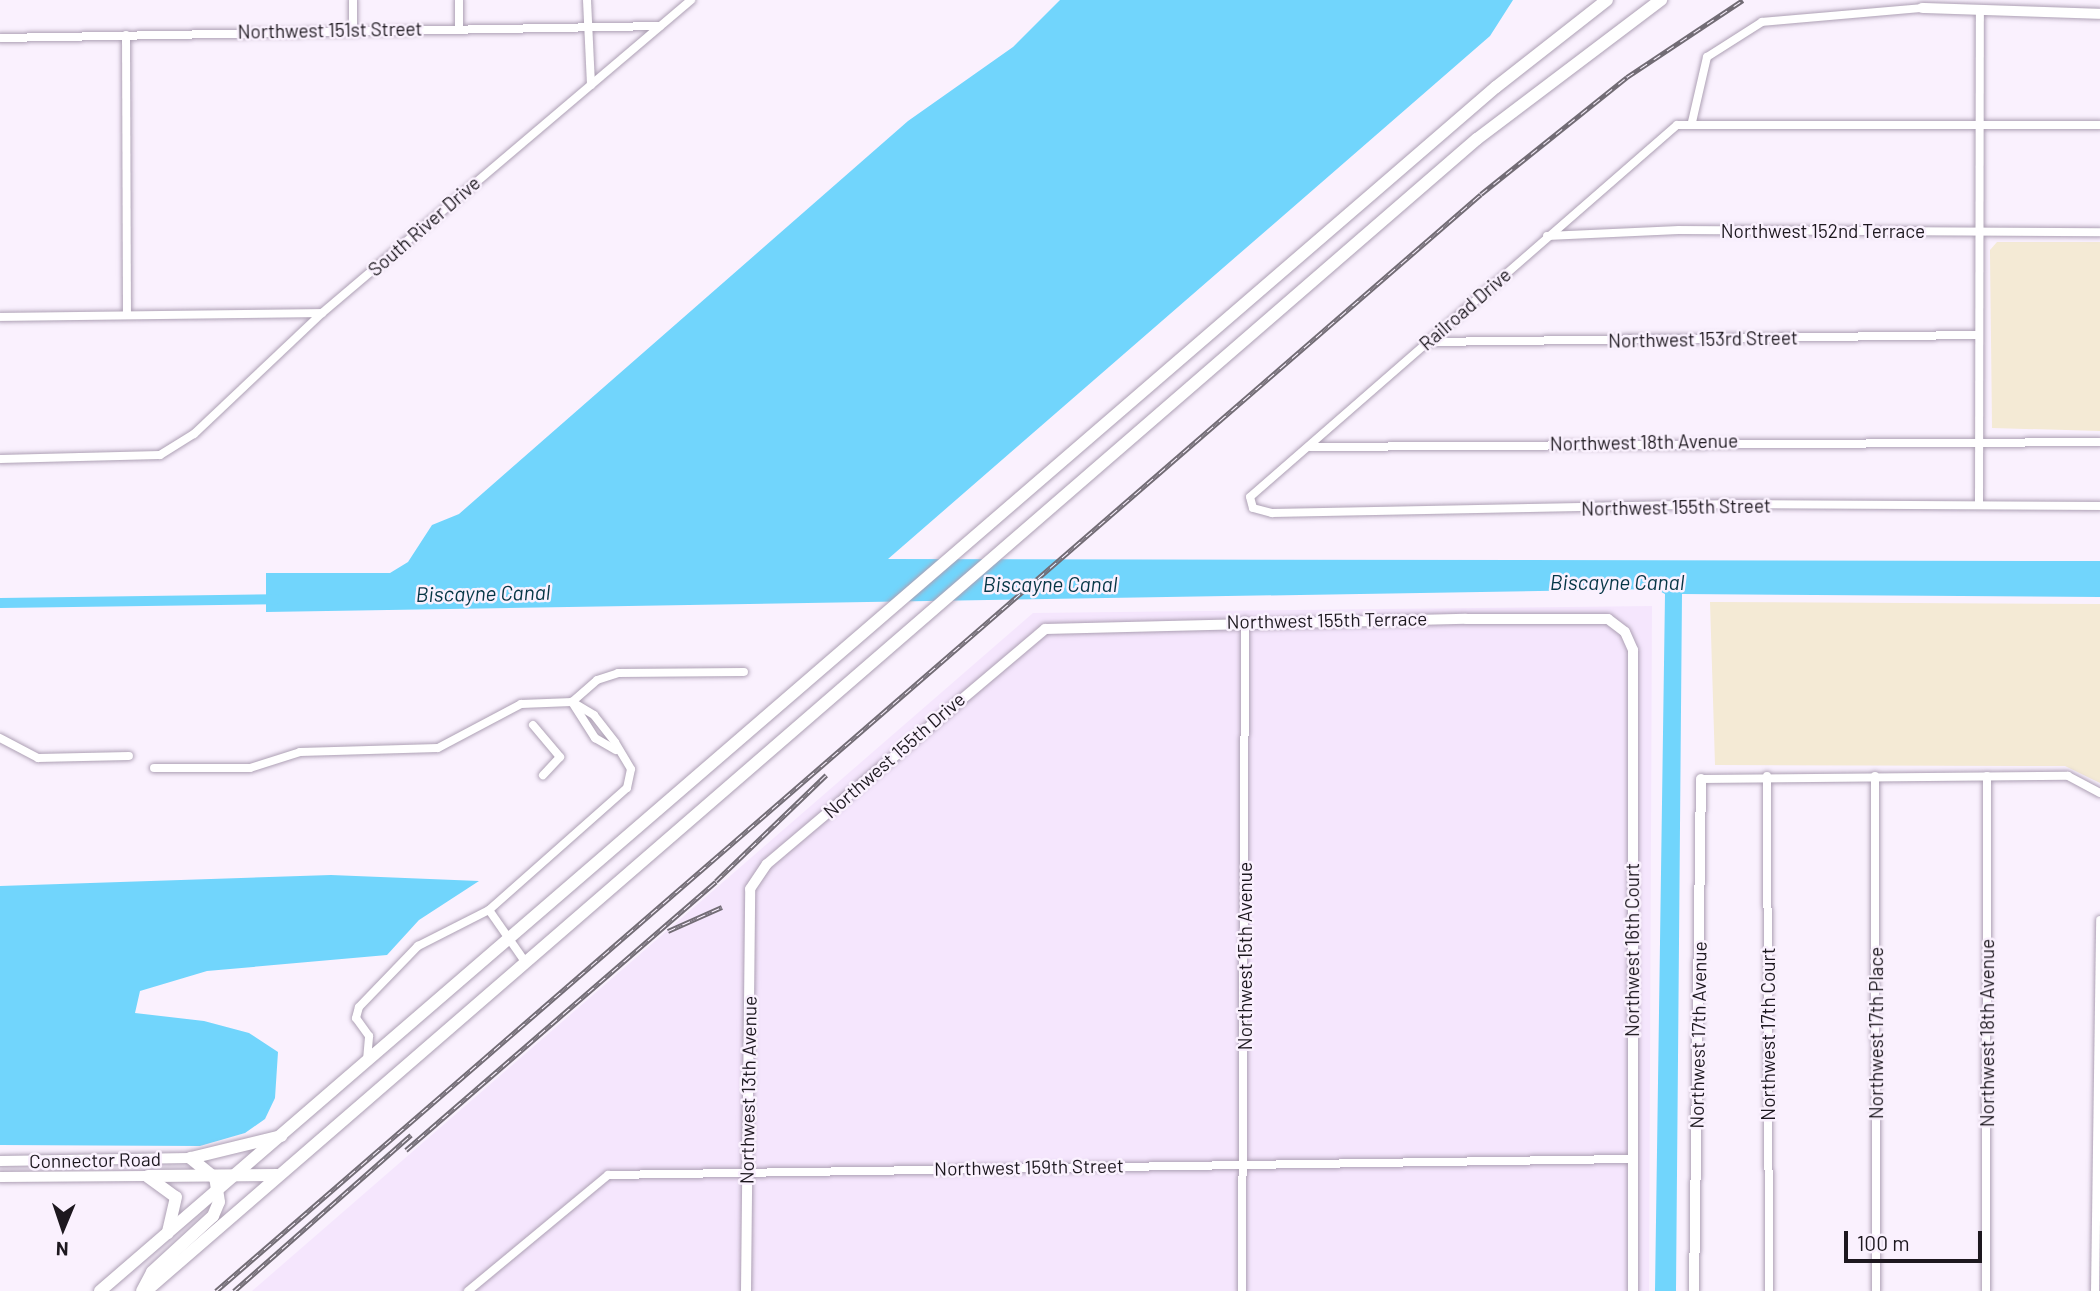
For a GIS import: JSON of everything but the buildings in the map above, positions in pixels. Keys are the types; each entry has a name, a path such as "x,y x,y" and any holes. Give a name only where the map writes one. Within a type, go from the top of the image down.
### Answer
{"main road":[{"path":"232,1179 1496,87 1606,0"},
{"path":"144,1291 1477,139 1661,0"},
{"path":"191,1158 281,1136"},
{"path":"191,1158 217,1184"},
{"path":"148,1176 217,1184 232,1179 280,1175"},
{"path":"148,1176 176,1197 168,1233"},
{"path":"144,1291 152,1272 213,1216 217,1184"},
{"path":"100,1291 168,1233 217,1184"}],"street":[{"path":"353,0 353,29"},
{"path":"459,0 459,26"},
{"path":"587,0 591,85"},
{"name":"South River Drive","path":"0,459 160,455 202,429 322,313 691,0"},
{"path":"1922,8 1932,0"},
{"path":"2100,14 1922,8 1762,22 1707,57 1692,122 2100,125"},
{"path":"1979,505 1980,12"},
{"name":"Northwest 151st Street","path":"0,38 459,26 660,26"},
{"path":"126,35 127,313"},
{"name":"Railroad Drive","path":"1253,508 1250,498 1260,486 1310,447 1547,236 1677,125 1692,122"},
{"name":"Northwest 152nd Terrace","path":"1547,236 2100,232"},
{"path":"0,317 127,313 322,313"},
{"name":"Northwest 153rd Street","path":"1427,342 1979,335"},
{"name":"Northwest 18th Avenue","path":"1310,447 2100,442"},
{"name":"Northwest 155th Street","path":"1253,508 1272,513 2100,506"},
{"name":"Northwest 155th Terrace","path":"1045,629 1245,621 1608,620"},
{"name":"Northwest 16th Court","path":"1608,620 1625,632 1633,650 1633,1291"},
{"name":"Northwest 15th Avenue","path":"1242,1291 1245,621"},
{"name":"Northwest 155th Drive","path":"750,889 771,862 1045,629"},
{"path":"572,702 597,680 618,673 744,672"},
{"path":"572,702 595,738 616,750"},
{"path":"154,768 250,768 300,752 438,748 521,704 572,702 594,715 631,769 627,788 489,910 418,946 358,1013 369,1036 367,1062"},
{"path":"533,725 560,757 543,775"},
{"path":"0,738 38,758 129,756"},
{"path":"1701,779 1767,776 2068,776 2100,793"},
{"name":"Northwest 17th Court","path":"1767,776 1769,1291"},
{"name":"Northwest 17th Place","path":"1875,776 1876,1291"},
{"name":"Northwest 18th Avenue","path":"1986,1291 1987,776"},
{"name":"Northwest 17th Avenue","path":"1695,1291 1701,779"},
{"name":"Northwest 13th Avenue","path":"746,1291 750,889"},
{"path":"489,910 526,963"},
{"path":"2095,1291 2100,920"},
{"name":"Connector Road","path":"0,1161 191,1158"},
{"name":"Northwest 159th Street","path":"468,1291 608,1175 1632,1159"},
{"name":"Connector Road","path":"0,1177 148,1176"}],"shaded area":[{"path":"1997,242 2100,242 2100,431 1992,428 1990,250"},
{"path":"1710,602 2100,604 2100,783 2065,766 1715,765"},
{"path":"1652,606 1649,1291 252,1291 1033,613"}],"water":[{"path":"1060,0 1513,0 1490,36 888,559 2100,561 2100,597 1682,594 1676,1291 1655,1291 1665,594 1656,589 266,612 266,573 390,573 408,562 432,525 459,514 908,121 1013,47"},
{"path":"331,875 479,881 419,920 387,955 207,971 140,991 135,1013 204,1021 249,1033 278,1052 275,1098 265,1119 245,1133 200,1146 0,1145 0,886"}],"waterway":[{"name":"Biscayne Canal","path":"0,603 276,599"}],"railway":[{"path":"216,1291 1481,194 1627,77 1743,0"},
{"path":"406,1150 716,881 826,775"},
{"path":"668,931 722,907"},
{"path":"234,1291 411,1135"}]}
